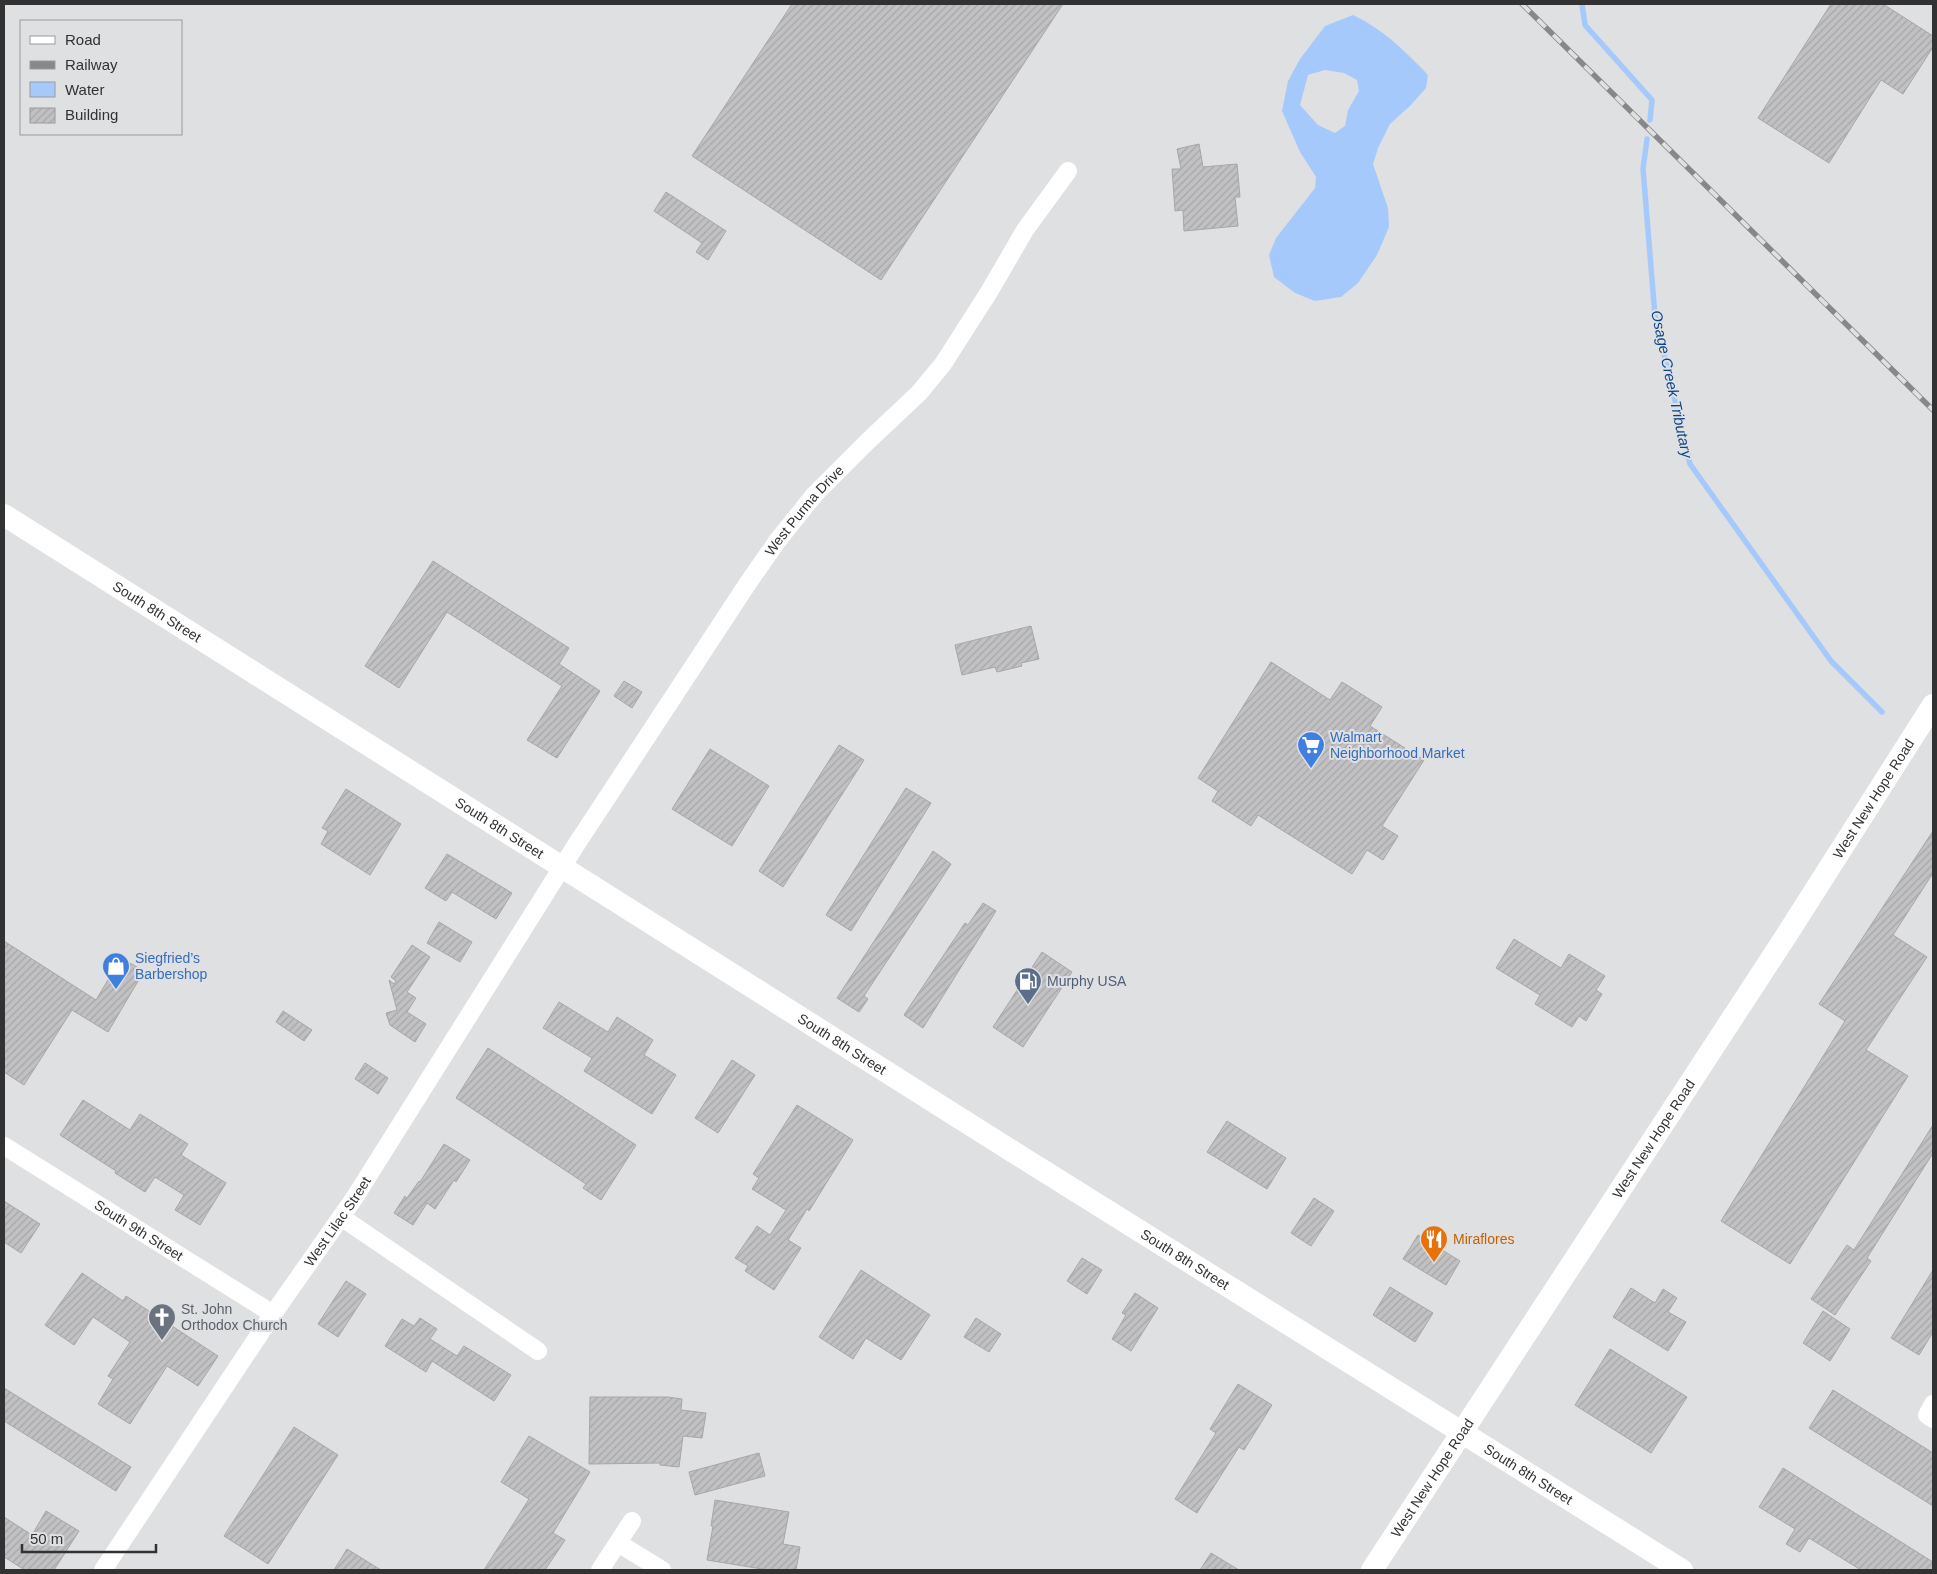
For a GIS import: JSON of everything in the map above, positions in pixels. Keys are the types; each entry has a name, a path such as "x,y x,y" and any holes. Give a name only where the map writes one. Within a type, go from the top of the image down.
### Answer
{"main road":[{"name":"South 8th Street","path":"4,515 1006,1148 1682,1570"},
{"name":"West New Hope Road","path":"1372,1570 1780,944 1933,705"}],"street":[{"name":"West Purma Drive","path":"563,867 778,540 816,494 919,393 943,364 990,292 1025,230 1068,171"},
{"name":"West Lilac Street","path":"103,1570 273,1314 341,1217 563,867"},
{"name":"South 9th Street","path":"4,1146 273,1314"},
{"path":"341,1217 538,1351"},
{"path":"1933,1404 1926,1415 1933,1419"},
{"path":"600,1570 632,1521"},
{"path":"618,1542 662,1570"}],"water":[{"path":"1353,15 1384,34 1428,75 1426,88 1390,124 1378,148 1373,164 1388,208 1389,227 1377,255 1358,283 1341,297 1315,301 1295,293 1274,277 1269,255 1276,238 1315,188 1316,177 1300,152 1282,111 1288,81 1300,59 1325,26","holes":["1325,70 1344,73 1357,80 1359,91 1348,110 1345,126 1335,133 1318,125 1300,105 1308,75"]}],"building":[{"path":"792,4 1063,4 881,280 692,156"},
{"path":"1831,4 1883,4 1933,36 1933,47 1903,94 1881,80 1829,163 1758,118"},
{"path":"1199,144 1203,167 1237,164 1240,197 1235,197 1238,226 1184,231 1183,210 1175,211 1172,169 1181,169 1177,149"},
{"path":"666,192 726,231 708,260 696,252 702,243 654,211"},
{"path":"433,561 569,648 559,664 600,691 557,758 527,740 562,686 447,612 399,688 365,666"},
{"path":"1031,626 1039,659 1021,663 1022,666 997,672 995,667 962,675 955,645"},
{"name":"Walmart Neighborhood Market","path":"1271,662 1330,700 1342,682 1382,707 1370,726 1424,760 1382,826 1398,836 1383,860 1367,850 1352,874 1258,815 1251,826 1212,801 1218,791 1198,778"},
{"path":"624,681 642,692 632,708 614,696"},
{"path":"839,745 864,760 783,887 759,871"},
{"path":"710,749 769,786 732,846 672,809"},
{"path":"906,788 931,803 851,931 826,915"},
{"path":"346,789 401,824 370,875 321,844 328,831 322,828"},
{"path":"1933,831 1933,873 1893,935 1927,957 1866,1050 1908,1076 1790,1264 1721,1221 1845,1021 1819,1004"},
{"path":"933,851 951,864 864,996 868,999 859,1012 837,998"},
{"path":"447,854 512,893 496,919 452,892 446,901 425,888"},
{"path":"983,903 996,911 923,1028 904,1015 965,923 968,925"},
{"path":"439,922 472,942 460,962 427,943"},
{"path":"1514,939 1561,968 1569,954 1605,976 1596,990 1602,994 1586,1021 1579,1016 1572,1027 1535,1004 1540,995 1496,968"},
{"path":"4,941 96,1000 121,958 144,971 108,1032 72,1010 24,1085 4,1072"},
{"path":"412,945 430,957 407,992 416,998 407,1012 426,1024 415,1042 390,1025 386,1013 397,1010 389,980 394,984 396,981 391,977"},
{"path":"1042,952 1072,972 1023,1047 993,1027"},
{"path":"559,1002 608,1032 617,1017 653,1040 644,1055 676,1075 652,1114 584,1071 592,1058 543,1028"},
{"path":"283,1011 312,1030 304,1041 276,1022"},
{"path":"488,1048 636,1145 601,1200 583,1188 586,1184 456,1098"},
{"path":"732,1060 755,1075 718,1133 695,1118"},
{"path":"365,1063 388,1078 378,1094 355,1079"},
{"path":"83,1100 130,1130 140,1114 188,1144 181,1155 226,1183 200,1225 175,1210 184,1195 155,1177 145,1192 60,1135"},
{"path":"797,1105 853,1140 809,1211 807,1209 788,1240 801,1248 774,1290 745,1271 748,1266 735,1258 757,1226 770,1235 786,1210 752,1189 759,1178 753,1174"},
{"path":"1227,1121 1286,1158 1267,1189 1207,1152"},
{"path":"1933,1125 1933,1153 1867,1258 1871,1261 1835,1315 1811,1299 1847,1245 1854,1250"},
{"path":"444,1144 470,1160 435,1209 427,1203 413,1225 394,1213 405,1196 407,1198 420,1182"},
{"path":"1314,1198 1334,1211 1311,1246 1291,1233"},
{"path":"4,1201 40,1224 21,1253 4,1242"},
{"path":"1418,1235 1460,1261 1446,1285 1403,1259"},
{"path":"1082,1258 1102,1270 1087,1294 1067,1281"},
{"path":"861,1270 930,1315 901,1360 866,1338 853,1359 819,1337"},
{"path":"1933,1270 1933,1332 1919,1355 1891,1338"},
{"path":"82,1273 123,1301 126,1296 218,1356 198,1386 167,1366 130,1424 98,1404 113,1379 108,1376 130,1342 93,1317 74,1345 45,1325"},
{"path":"346,1281 366,1294 338,1337 318,1324"},
{"path":"1390,1287 1433,1313 1415,1342 1373,1315"},
{"path":"1631,1288 1655,1303 1663,1289 1677,1298 1668,1312 1686,1322 1668,1351 1613,1317"},
{"path":"1135,1293 1158,1308 1131,1351 1112,1339 1126,1315 1122,1313"},
{"path":"1823,1311 1850,1329 1830,1361 1803,1343"},
{"path":"420,1318 437,1329 430,1339 457,1356 464,1346 511,1375 494,1401 432,1361 426,1372 385,1346 402,1319 414,1326"},
{"path":"976,1318 1001,1334 989,1352 964,1337"},
{"path":"1610,1349 1687,1397 1651,1453 1575,1405"},
{"path":"1238,1384 1272,1405 1244,1450 1239,1447 1197,1513 1175,1499 1216,1433 1210,1429"},
{"path":"4,1388 131,1467 116,1491 4,1421"},
{"path":"1833,1390 1933,1453 1933,1506 1809,1428"},
{"path":"590,1397 668,1397 682,1399 681,1410 706,1413 702,1438 683,1436 679,1467 660,1465 660,1463 589,1464"},
{"path":"294,1427 338,1455 268,1564 224,1536"},
{"path":"529,1436 590,1472 553,1533 565,1540 545,1570 484,1570 529,1499 501,1482"},
{"path":"759,1453 765,1476 695,1495 689,1472"},
{"path":"1783,1468 1933,1562 1933,1570 1861,1570 1809,1538 1800,1552 1786,1544 1795,1529 1759,1507"},
{"path":"715,1500 789,1512 783,1544 800,1547 796,1570 768,1570 707,1560"},
{"path":"46,1511 79,1531 54,1570 25,1570 4,1557 4,1517 32,1535"},
{"path":"347,1549 381,1570 334,1570"},
{"path":"1211,1553 1239,1570 1200,1570"}],"waterway":[{"name":"Osage Creek Tributary","path":"1582,4 1585,25 1652,100 1650,120"},
{"name":"Osage Creek Tributary","path":"1647,139 1643,169 1655,316 1690,464 1831,661 1882,712"}],"railway":[{"path":"1522,4 1933,410"}],"place":[{"name":"Walmart Neighborhood Market","path":"1311,769"},
{"name":"Siegfried’s Barbershop","path":"116,990"},
{"name":"Murphy USA","path":"1028,1005"},
{"name":"Miraflores","path":"1434,1263"},
{"name":"St. John Orthodox Church","path":"162,1341"}]}
